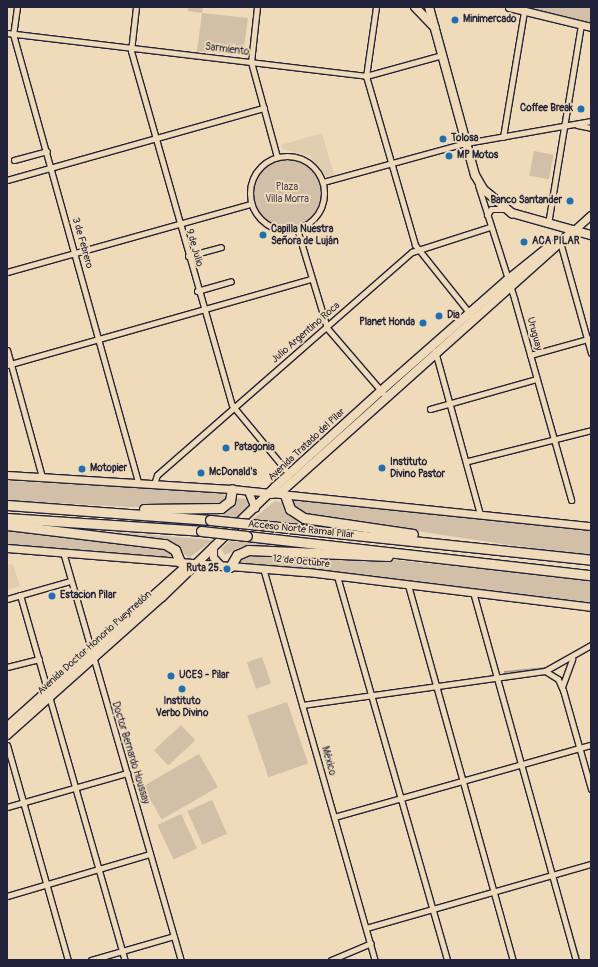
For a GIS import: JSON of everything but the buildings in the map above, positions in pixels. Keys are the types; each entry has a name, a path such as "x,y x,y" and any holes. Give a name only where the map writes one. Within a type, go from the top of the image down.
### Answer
{"highway":[{"path":"63,508 219,508 229,503 232,489"},
{"path":"285,495 292,511 309,519 482,546"},
{"name":"Acceso Norte Ramal Pilar","path":"7,505 210,520 482,546 591,560"},
{"name":"Acceso Norte Ramal Pilar","path":"7,518 247,536 490,562 591,576"},
{"path":"7,525 166,544 175,550 180,562"},
{"path":"226,566 239,553 252,550 490,562"}],"main road":[{"path":"416,7 436,30"},
{"name":"Uruguay","path":"429,7 474,175 488,196 504,209"},
{"path":"504,209 548,224 591,236"},
{"name":"Avenida Tratado del Pilar","path":"271,494 289,474 508,284 573,231"},
{"name":"Avenida Tratado del Pilar","path":"271,494 281,492 384,393"},
{"name":"Avenida Doctor Honorio Pueyrredón","path":"7,735 49,695 271,494"},
{"name":"Avenida Doctor Honorio Pueyrredón","path":"7,727 49,695"}],"street":[{"name":"3 de Febrero","path":"17,7 14,34 100,338 138,483"},
{"name":"9 de Julio","path":"136,7 130,48 197,291 234,408 289,474"},
{"path":"257,7 251,62 277,157"},
{"path":"376,7 366,76 390,163 417,249 472,316"},
{"path":"416,7 422,7"},
{"path":"513,7 591,27"},
{"path":"503,137 524,10"},
{"path":"548,224 563,126 581,25"},
{"name":"Sarmiento","path":"7,34 366,76 442,55"},
{"path":"7,180 154,137 264,108"},
{"path":"323,182 466,143 591,121"},
{"path":"574,125 591,128"},
{"path":"14,160 47,151"},
{"path":"288,155 308,161 323,182 322,207 312,220 297,229 267,224 252,204 253,178 265,163 277,157 288,155"},
{"name":"Uruguay","path":"474,175 530,355 571,500"},
{"path":"7,272 252,204"},
{"path":"487,214 491,209 504,209"},
{"path":"573,231 591,215"},
{"name":"Julio Argentino Roca","path":"154,484 158,475 417,249 490,227"},
{"path":"297,229 327,328 384,393"},
{"path":"560,242 589,339 591,353"},
{"path":"188,256 221,247"},
{"path":"9,364 311,279"},
{"path":"197,291 232,281"},
{"path":"530,355 589,339"},
{"path":"7,350 9,364 42,477"},
{"path":"433,350 451,403 468,461 480,514"},
{"path":"430,409 536,379"},
{"path":"468,461 553,438 591,430"},
{"path":"7,475 232,489 591,526"},
{"path":"248,491 255,508"},
{"path":"213,546 213,557 226,566"},
{"name":"12 de Octubre","path":"7,548 263,568 591,607"},
{"name":"Doctor Bernardo Houssay","path":"63,552 70,581 127,772 180,960"},
{"name":"México","path":"263,568 375,960"},
{"path":"337,576 447,960"},
{"path":"7,598 70,581"},
{"path":"408,585 434,686 513,960"},
{"path":"473,592 495,677 576,960"},
{"path":"20,595 125,960"},
{"path":"302,705 545,671 572,658 591,645"},
{"path":"563,690 565,674 572,658"},
{"path":"7,667 39,659"},
{"path":"556,667 565,674"},
{"path":"555,676 556,667"},
{"path":"545,671 555,676 563,690 591,789"},
{"path":"555,676 565,674"},
{"path":"7,745 68,960"},
{"path":"334,817 591,745"},
{"path":"7,806 127,772"},
{"path":"7,896 150,854"},
{"path":"366,928 591,864"},
{"path":"91,960 174,936"},
{"path":"331,960 371,943"}],"shaded area":[{"path":"322,133 334,175 327,177 310,156 282,149 281,145"},
{"path":"13,564 20,586 7,590 7,565"}],"green space":[{"path":"188,7 203,7 202,13 188,11"},
{"path":"524,7 591,7 591,24"},
{"path":"202,13 248,18 243,55 197,51"},
{"path":"534,151 554,155 549,179 529,176"},
{"name":"Plaza Villa Morra","path":"287,159 300,162 311,169 318,180 321,193 318,206 311,217 300,224 287,227 274,224 263,217 256,206 253,193 256,180 263,169 274,162"},
{"path":"7,481 220,492 227,499 223,504 203,506 128,507 7,500"},
{"path":"238,498 246,499 250,508 236,520 138,512 213,511"},
{"path":"292,499 591,531 591,557 297,513"},
{"path":"275,501 283,503 289,512 366,530 249,522"},
{"path":"7,528 168,547 174,557 7,547"},
{"path":"89,531 213,540 189,558 177,547"},
{"path":"229,541 307,548 243,546 225,555 221,549"},
{"path":"247,553 374,558 580,579 591,581 591,605 240,564 239,558"},
{"path":"262,657 271,683 256,689 247,662"},
{"path":"287,702 308,763 268,777 247,716"},
{"path":"181,725 195,740 168,766 154,750"},
{"path":"199,754 218,787 162,819 143,786"},
{"path":"212,800 227,834 202,845 187,811"},
{"path":"181,814 197,848 173,859 157,825"}],"waterway":[{"path":"505,672 545,668"},
{"path":"530,787 554,871"},
{"path":"556,879 580,960"}],"place":[{"name":"Minimercado","path":"455,20"},
{"name":"Coffee Break","path":"581,109"},
{"name":"Tolosa","path":"443,139"},
{"name":"MP Motos","path":"449,156"},
{"name":"Banco Santander","path":"570,201"},
{"name":"Capilla Nuestra Señora de Luján","path":"263,235"},
{"name":"ACA PILAR","path":"524,242"},
{"name":"Dia","path":"439,316"},
{"name":"Planet Honda","path":"423,323"},
{"name":"Patagonia","path":"226,448"},
{"name":"Instituto Divino Pastor","path":"382,468"},
{"name":"Motopier","path":"82,469"},
{"name":"McDonald's","path":"201,473"},
{"name":"Ruta 25","path":"227,569"},
{"name":"Estacion Pilar","path":"52,596"},
{"name":"UCES - Pilar","path":"171,676"},
{"name":"Instituto Verbo Divino","path":"182,689"}]}
